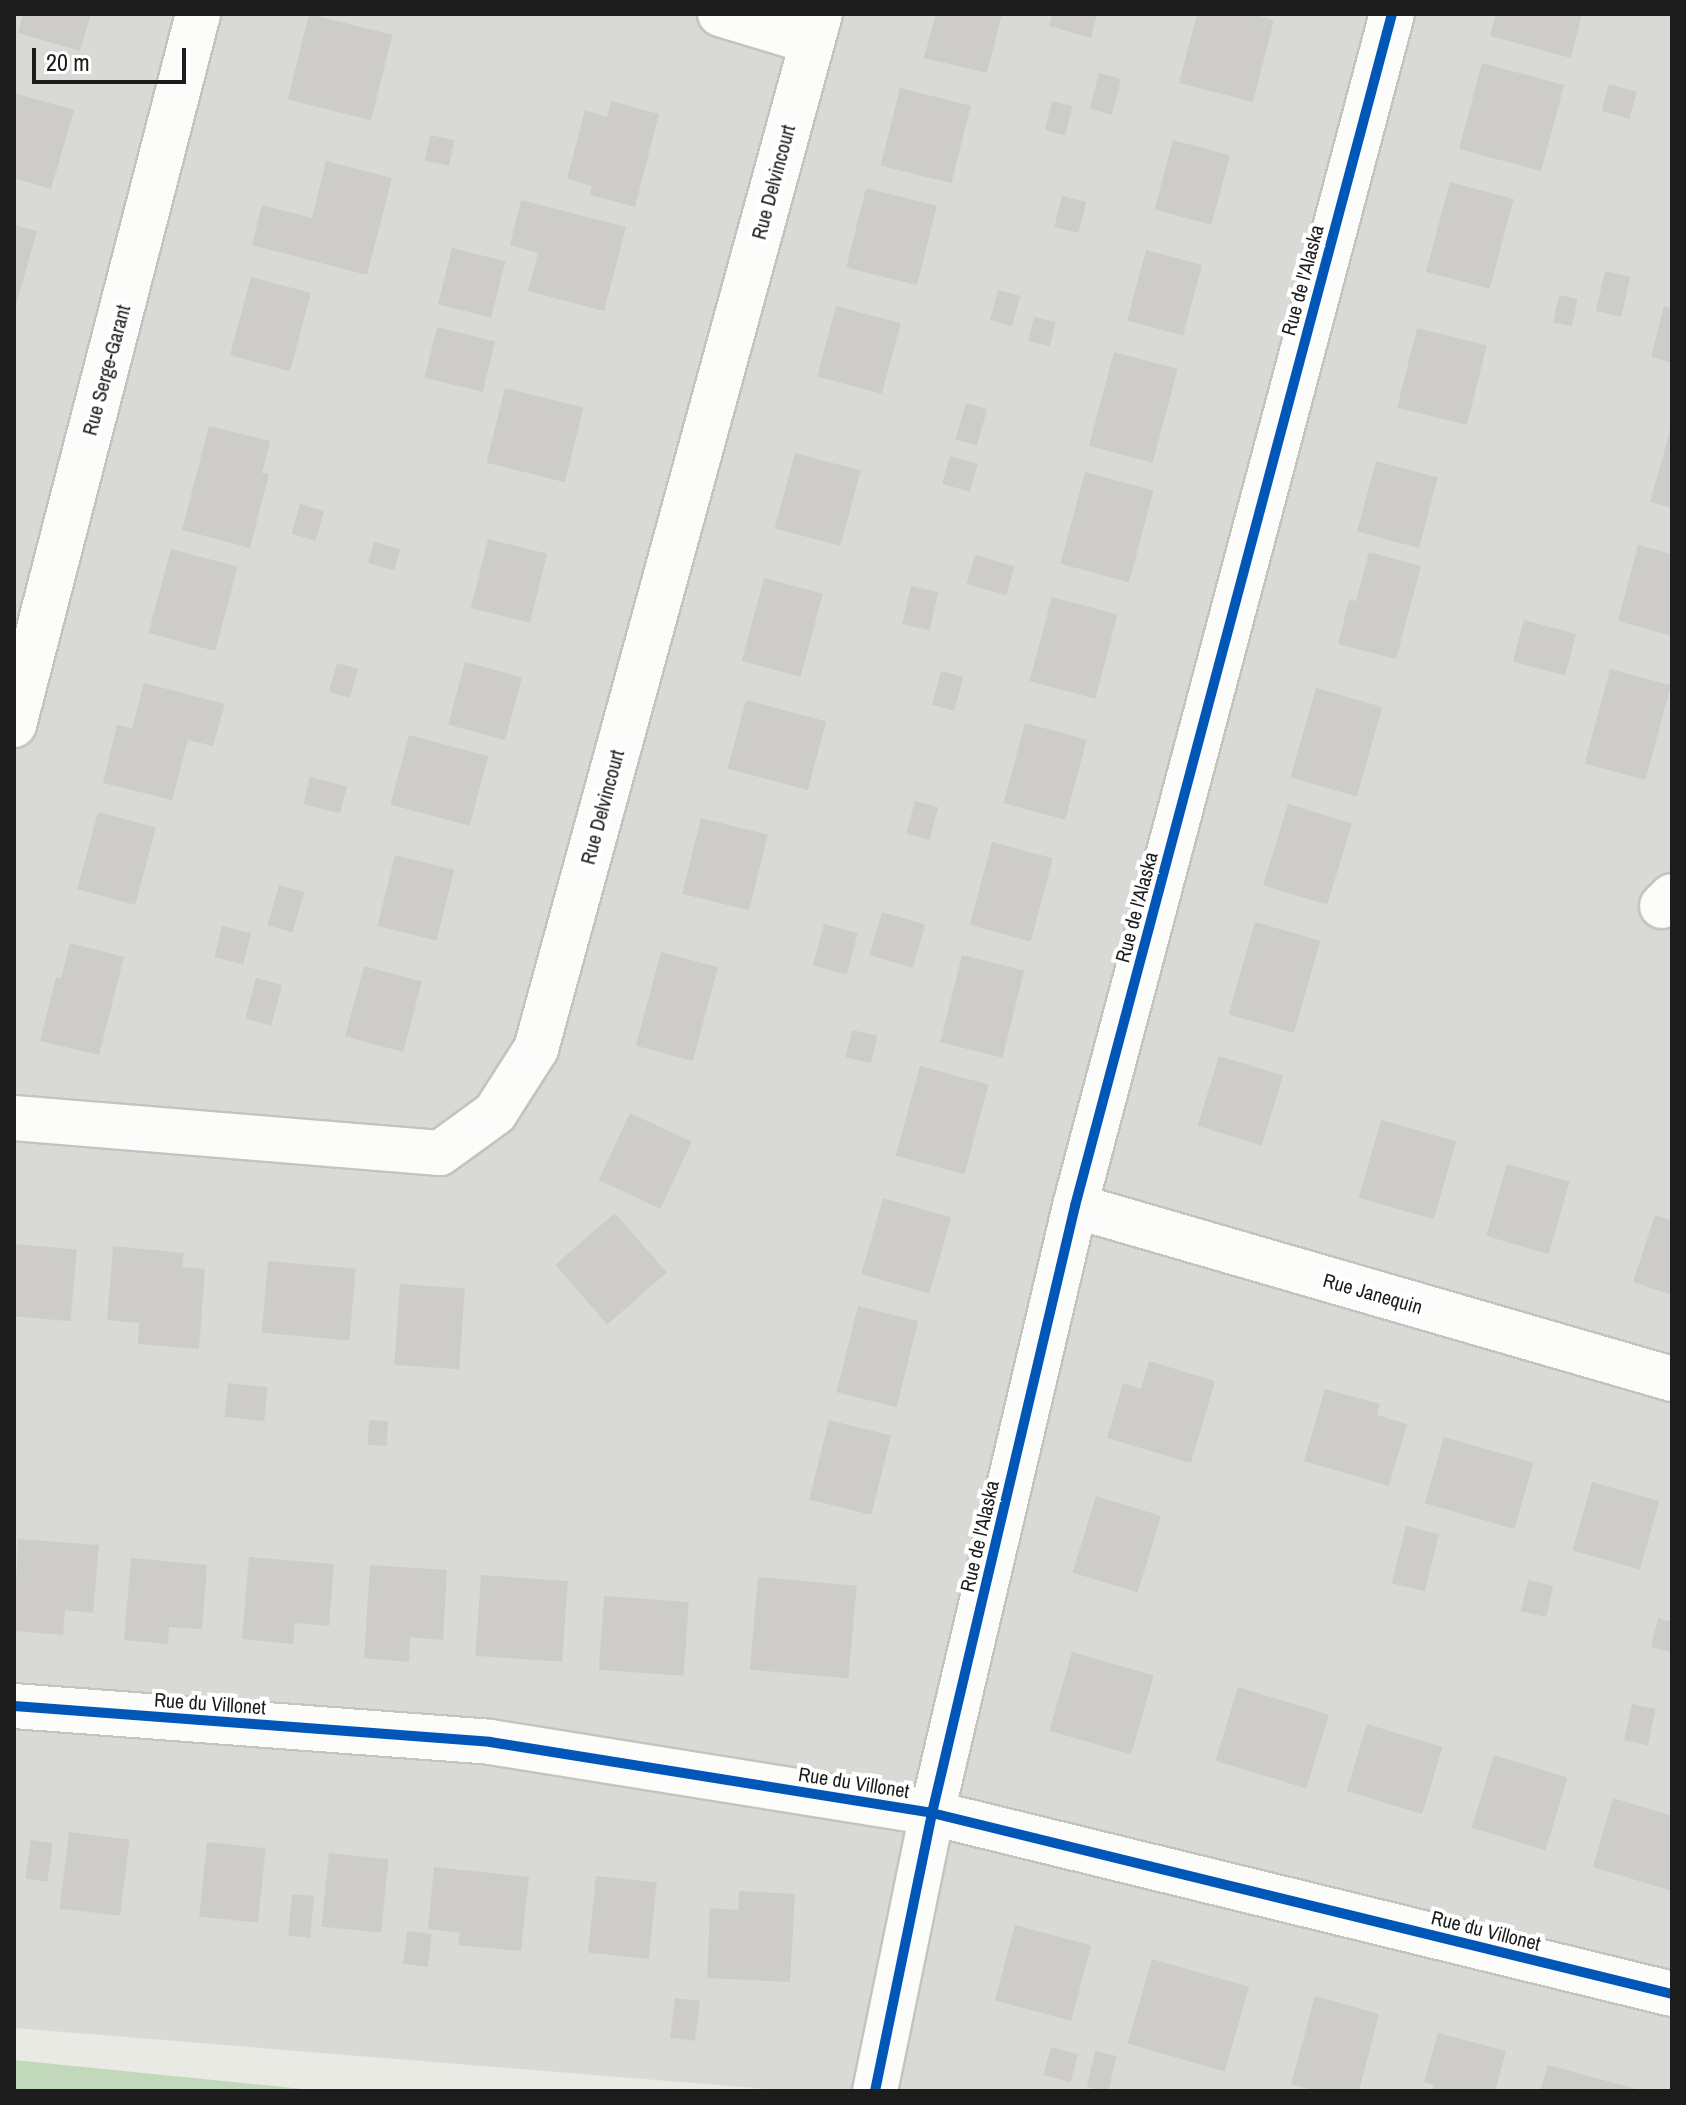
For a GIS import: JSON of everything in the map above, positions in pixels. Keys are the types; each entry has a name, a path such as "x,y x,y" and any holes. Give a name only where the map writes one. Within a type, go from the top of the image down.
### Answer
{"street":[{"name":"Rue Serge-Garant","path":"14,725 198,14"},
{"path":"720,14 816,28"},
{"name":"Rue de l'Alaska","path":"875,2091 932,1813 1075,1206 1392,14"},
{"name":"Rue Delvincourt","path":"14,1118 440,1153 495,1113 536,1049 816,28"},
{"name":"Rue Janequin","path":"1075,1206 1672,1379"},
{"name":"Rue du Villonet","path":"14,1706 490,1742 932,1813 1672,1994"}],"shaded area":[{"path":"14,14 1672,14 1672,2091 792,2091 14,2028"}],"green space":[{"path":"14,2060 323,2091 14,2091"}],"building":[{"path":"23,14 91,14 80,51 18,33"},
{"path":"309,14 392,35 371,120 288,99"},
{"path":"936,14 1002,14 987,73 924,58"},
{"path":"1052,14 1097,14 1091,38 1049,26"},
{"path":"1197,14 1251,14 1274,20 1253,102 1179,83"},
{"path":"1496,14 1582,14 1571,58 1490,36"},
{"path":"1482,63 1564,85 1541,171 1459,149"},
{"path":"1099,73 1121,79 1112,115 1089,109"},
{"path":"1609,84 1637,92 1629,119 1601,111"},
{"path":"900,88 971,106 951,183 881,166"},
{"path":"14,93 74,110 51,189 14,178"},
{"path":"611,101 659,114 635,207 590,195 592,186 567,179 585,110 607,117"},
{"path":"1052,101 1072,106 1065,135 1045,130"},
{"path":"430,135 454,140 449,166 425,160"},
{"path":"1173,140 1230,155 1211,225 1154,210"},
{"path":"326,161 392,178 367,275 252,245 262,205 312,218"},
{"path":"1450,182 1514,199 1490,289 1426,272"},
{"path":"866,188 937,206 917,285 846,268"},
{"path":"1062,196 1086,202 1079,233 1054,227"},
{"path":"521,200 626,227 604,311 528,291 538,253 510,245"},
{"path":"14,225 37,231 15,308 14,308"},
{"path":"452,248 505,261 491,318 438,304"},
{"path":"1146,250 1202,265 1183,336 1127,321"},
{"path":"1605,271 1630,277 1621,317 1596,311"},
{"path":"251,277 311,293 290,371 230,355"},
{"path":"998,290 1020,296 1012,326 990,320"},
{"path":"1559,295 1578,299 1572,326 1553,322"},
{"path":"836,306 901,323 882,394 817,377"},
{"path":"1664,306 1672,309 1672,363 1651,357"},
{"path":"1034,317 1055,322 1050,346 1028,341"},
{"path":"437,327 495,342 483,392 424,377"},
{"path":"1417,328 1487,345 1467,425 1397,408"},
{"path":"1114,352 1178,369 1153,463 1089,446"},
{"path":"505,388 584,408 565,482 486,463"},
{"path":"966,403 987,409 977,446 956,440"},
{"path":"1672,424 1672,508 1650,502"},
{"path":"209,426 270,441 262,473 269,474 250,548 182,530"},
{"path":"795,453 861,471 840,546 775,528"},
{"path":"950,456 978,464 970,492 942,484"},
{"path":"1376,461 1438,478 1419,548 1357,532"},
{"path":"1085,472 1154,490 1129,582 1060,564"},
{"path":"300,504 324,511 315,541 291,534"},
{"path":"488,539 547,554 530,623 471,608"},
{"path":"374,542 400,549 394,570 368,563"},
{"path":"1638,545 1672,554 1672,636 1618,621"},
{"path":"171,549 238,567 215,651 148,633"},
{"path":"1369,552 1421,566 1396,659 1338,644 1349,600 1356,601"},
{"path":"975,555 1014,566 1006,595 967,584"},
{"path":"764,578 823,594 801,677 742,661"},
{"path":"911,586 938,592 930,630 902,624"},
{"path":"1052,597 1118,615 1095,699 1029,681"},
{"path":"1524,620 1576,634 1565,676 1513,662"},
{"path":"465,662 522,677 505,740 448,725"},
{"path":"337,663 358,669 350,698 329,692"},
{"path":"1610,669 1671,685 1645,780 1585,764"},
{"path":"941,671 963,677 954,711 932,705"},
{"path":"144,683 225,704 213,746 188,740 172,800 103,783 117,725 132,728"},
{"path":"1316,688 1382,707 1357,796 1290,777"},
{"path":"746,700 826,721 808,790 728,769"},
{"path":"1025,723 1087,740 1065,820 1004,803"},
{"path":"409,735 488,756 470,826 390,805"},
{"path":"310,777 347,786 340,813 303,804"},
{"path":"915,801 938,807 929,840 906,834"},
{"path":"1288,804 1352,824 1327,905 1263,885"},
{"path":"98,812 156,828 135,905 77,889"},
{"path":"701,818 768,835 749,910 682,894"},
{"path":"992,842 1053,858 1031,941 970,925"},
{"path":"395,855 454,870 437,941 377,926"},
{"path":"279,885 304,892 292,933 267,925"},
{"path":"882,912 925,924 913,968 870,955"},
{"path":"1255,922 1320,941 1294,1033 1229,1014"},
{"path":"824,924 858,933 847,975 813,966"},
{"path":"222,926 251,933 243,964 214,957"},
{"path":"70,943 124,957 99,1055 40,1041 56,977 61,978"},
{"path":"661,952 718,967 693,1061 636,1046"},
{"path":"962,955 1024,970 1002,1058 940,1042"},
{"path":"364,966 422,982 403,1052 345,1037"},
{"path":"256,978 282,985 271,1026 245,1019"},
{"path":"852,1030 877,1036 871,1063 846,1057"},
{"path":"1219,1056 1283,1076 1262,1145 1198,1126"},
{"path":"920,1066 989,1084 965,1174 896,1156"},
{"path":"630,1113 692,1142 660,1209 599,1180"},
{"path":"1381,1120 1456,1141 1434,1219 1359,1198"},
{"path":"1507,1164 1569,1182 1549,1254 1486,1236"},
{"path":"883,1198 951,1218 929,1294 861,1274"},
{"path":"615,1213 667,1273 607,1324 555,1265"},
{"path":"1655,1215 1672,1221 1672,1295 1633,1282"},
{"path":"14,1244 77,1249 70,1321 14,1316"},
{"path":"113,1246 184,1253 182,1267 205,1269 199,1349 138,1344 139,1323 107,1320"},
{"path":"268,1261 356,1269 349,1340 262,1333"},
{"path":"400,1284 465,1289 459,1369 394,1365"},
{"path":"858,1306 918,1321 897,1407 836,1392"},
{"path":"1149,1361 1215,1381 1191,1463 1107,1438 1123,1383 1141,1389"},
{"path":"228,1383 268,1387 264,1421 224,1417"},
{"path":"1325,1389 1380,1404 1377,1415 1407,1424 1389,1486 1304,1461"},
{"path":"369,1420 388,1421 387,1446 368,1445"},
{"path":"829,1420 891,1435 871,1515 809,1500"},
{"path":"1444,1437 1533,1463 1514,1529 1425,1503"},
{"path":"1592,1482 1659,1501 1640,1570 1572,1550"},
{"path":"1096,1496 1161,1516 1138,1592 1073,1573"},
{"path":"1406,1526 1439,1534 1425,1591 1392,1583"},
{"path":"18,1539 99,1545 93,1613 65,1610 63,1635 14,1631"},
{"path":"249,1557 334,1564 329,1626 295,1623 293,1644 242,1639"},
{"path":"131,1558 207,1565 202,1629 169,1627 168,1644 124,1640"},
{"path":"370,1565 447,1570 443,1640 410,1637 409,1662 364,1658"},
{"path":"481,1575 568,1581 562,1662 475,1656"},
{"path":"758,1577 857,1586 849,1678 750,1670"},
{"path":"1528,1580 1553,1586 1546,1617 1521,1611"},
{"path":"604,1596 689,1602 684,1676 599,1670"},
{"path":"1658,1618 1672,1622 1672,1652 1651,1647"},
{"path":"1072,1652 1154,1675 1131,1754 1049,1731"},
{"path":"1238,1687 1329,1715 1306,1788 1215,1761"},
{"path":"1632,1704 1655,1709 1648,1745 1624,1740"},
{"path":"1367,1724 1443,1747 1422,1814 1347,1791"},
{"path":"1494,1755 1568,1778 1545,1850 1472,1828"},
{"path":"1613,1798 1672,1816 1672,1891 1593,1867"},
{"path":"69,1832 130,1839 120,1916 60,1908"},
{"path":"31,1840 53,1843 47,1882 26,1879"},
{"path":"207,1842 266,1848 258,1923 199,1917"},
{"path":"329,1853 389,1859 381,1933 321,1927"},
{"path":"434,1867 529,1877 521,1951 458,1945 460,1933 428,1929"},
{"path":"596,1876 657,1882 649,1959 588,1953"},
{"path":"739,1891 795,1894 790,1982 707,1978 710,1908 738,1910"},
{"path":"292,1894 314,1896 310,1938 288,1936"},
{"path":"1015,1925 1091,1945 1071,2021 995,2000"},
{"path":"407,1931 432,1934 428,1967 403,1964"},
{"path":"1152,1959 1249,1987 1225,2071 1128,2044"},
{"path":"1315,1996 1379,2014 1359,2091 1316,2091 1291,2084"},
{"path":"675,1998 700,2001 695,2041 670,2038"},
{"path":"1438,2033 1506,2051 1495,2091 1432,2091 1434,2085 1424,2082"},
{"path":"1051,2047 1078,2054 1071,2082 1043,2075"},
{"path":"1095,2051 1116,2056 1108,2091 1087,2087"},
{"path":"1548,2065 1640,2090 1540,2091"}],"cycle path":[{"path":"875,2091 932,1813 1075,1206 1392,14"},
{"path":"14,1706 490,1742 932,1813 1672,1994"}]}
